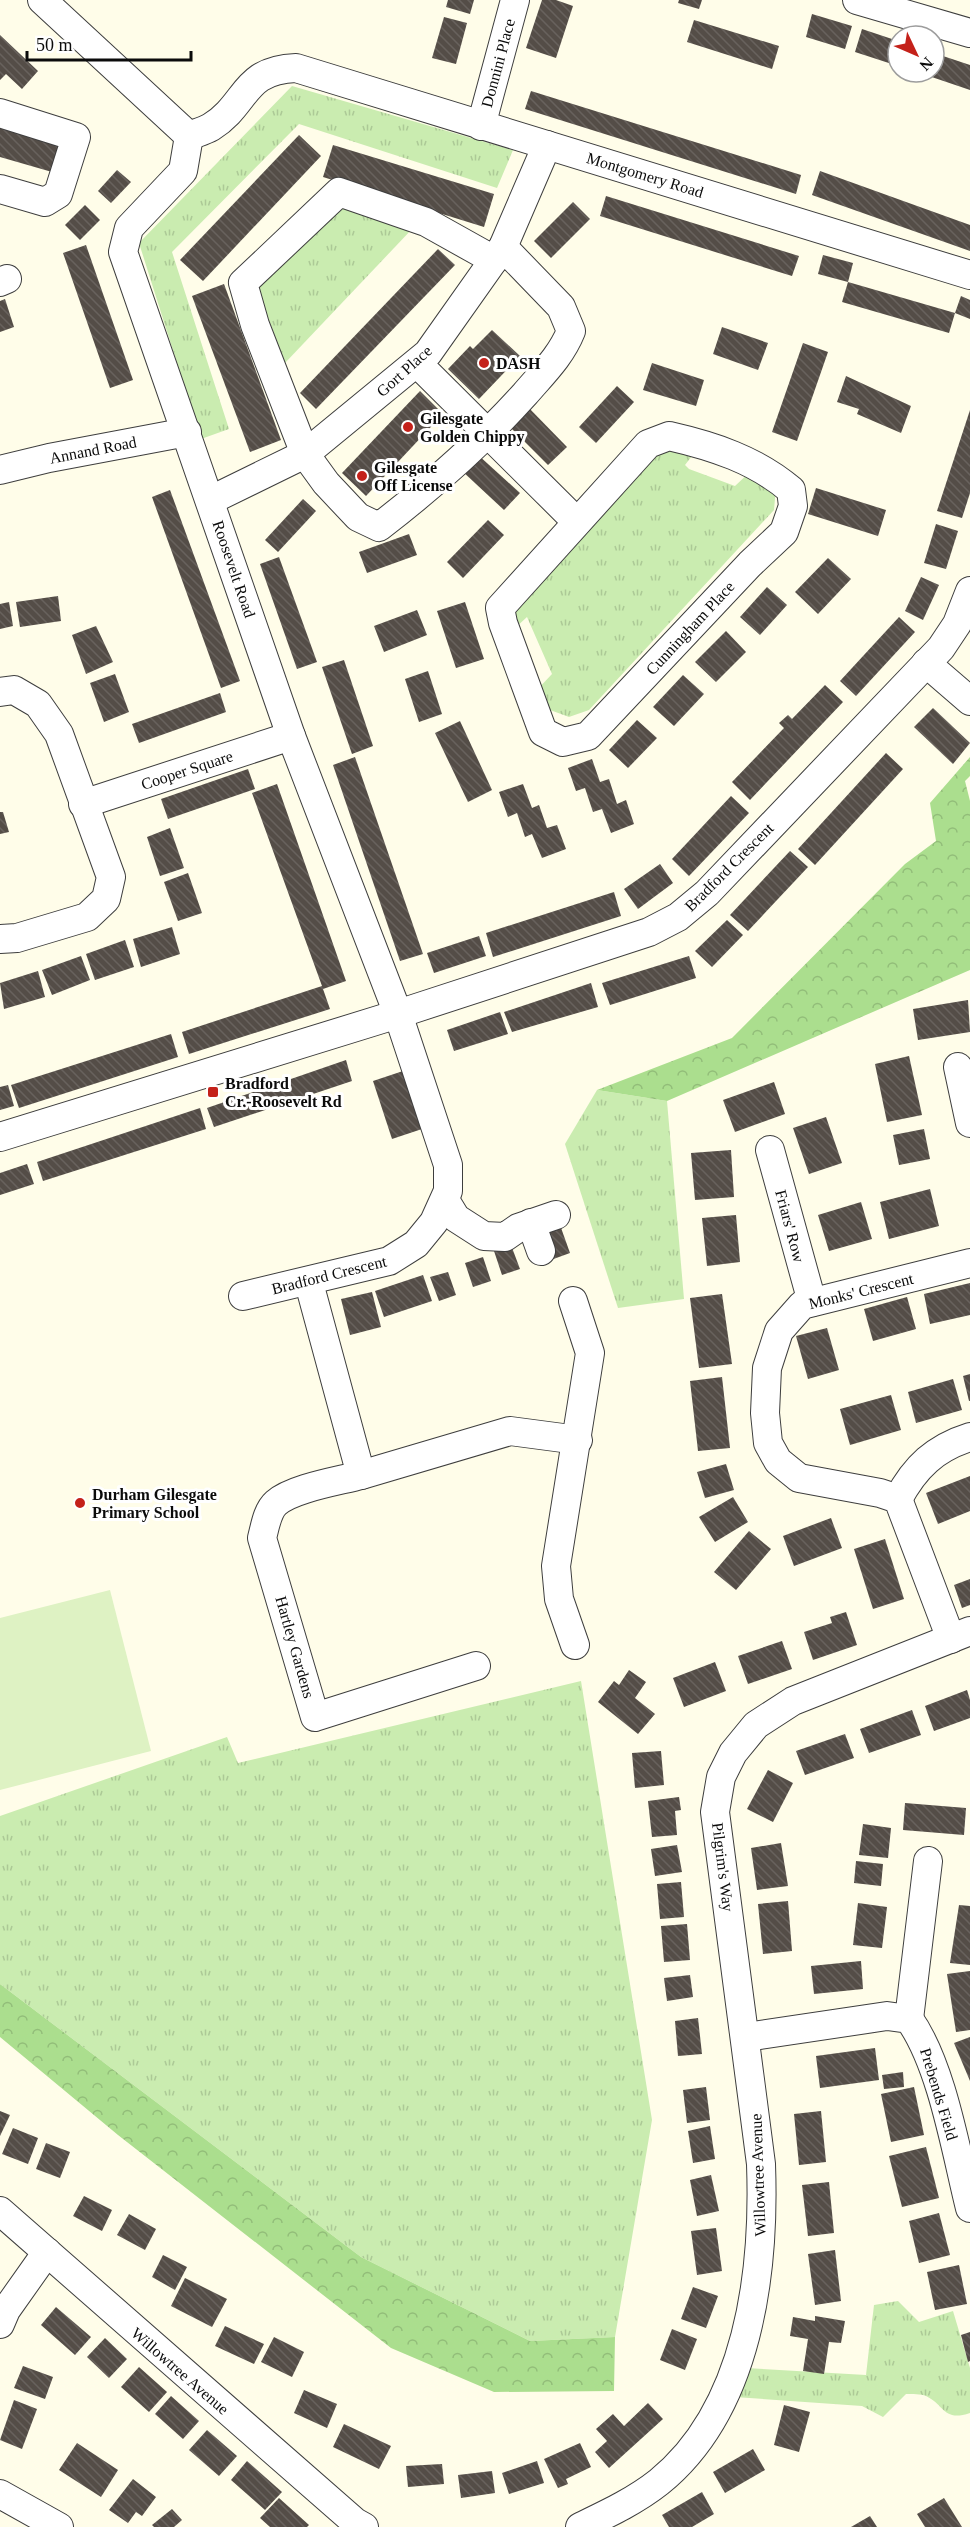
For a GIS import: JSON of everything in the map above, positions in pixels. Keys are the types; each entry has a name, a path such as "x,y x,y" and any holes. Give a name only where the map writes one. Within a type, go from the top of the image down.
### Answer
{"street":[{"path":"42,0 189,136"},
{"name":"Donnini Place","path":"481,126 515,0"},
{"path":"858,0 970,33"},
{"name":"Montgomery Road","path":"189,136 211,127 256,80 275,69 296,68 970,274"},
{"path":"0,113 76,137 58,194 45,202 0,189"},
{"name":"Roosevelt Road","path":"189,136 183,171 129,228 123,252 211,500 291,736 398,1014"},
{"name":"Gort Place","path":"211,500 305,454 428,353 498,253 527,197 548,145"},
{"path":"339,192 426,222 498,253 561,308 571,331 563,351 489,434 435,485 379,527 358,518 326,483 305,454 255,325 243,282 339,192"},
{"path":"417,363 577,522"},
{"name":"Annand Road","path":"0,470 49,458 187,432"},
{"name":"Cunningham Place","path":"669,436 708,445 760,468 791,490 793,506 784,532 750,564 588,736 563,742 543,732 503,623 500,608 577,522 648,444 669,436"},
{"name":"Bradford Crescent","path":"0,1137 398,1014 649,932 678,917 707,893 926,663 957,624 970,591"},
{"path":"926,663 970,701"},
{"path":"0,692 14,690 38,704 58,734 111,877 106,899 87,917 16,938 0,939"},
{"name":"Cooper Square","path":"83,804 291,736"},
{"name":"Bradford Crescent","path":"243,1296 309,1283 389,1261 416,1244 434,1222 448,1191 448,1165 398,1014"},
{"path":"958,1067 970,1123"},
{"name":"Friars' Row","path":"770,1150 812,1302"},
{"path":"445,1200 456,1218 484,1236 505,1237 544,1219 541,1251"},
{"name":"Monks' Crescent","path":"898,1499 880,1492 799,1478 778,1461 768,1443 765,1413 767,1368 779,1330 802,1305 970,1263"},
{"path":"309,1283 362,1475"},
{"path":"573,1301 590,1353 578,1440 556,1566 559,1599 575,1645"},
{"name":"Hartley Gardens","path":"476,1666 315,1717 262,1538 267,1517 275,1504 291,1495 510,1431 578,1440"},
{"path":"960,1635 898,1499 923,1462 940,1449 970,1437"},
{"name":"Pilgrim's Way","path":"746,2037 716,1812 721,1777 734,1753 756,1725 793,1701 960,1635"},
{"path":"746,2037 887,2016 909,2019 928,1862"},
{"name":"Prebends Field","path":"909,2019 922,2037 945,2110 970,2208"},
{"name":"Willowtree Avenue","path":"580,2527 621,2507 659,2482 693,2448 716,2411 740,2351 754,2299 763,2222 756,2113 746,2037"},
{"name":"Willowtree Avenue","path":"0,2211 357,2525"},
{"path":"0,2324 6,2310 47,2252"},
{"path":"0,2494 59,2527"}],"green space":[{"path":"292,86 513,150 497,188 299,124 172,252 229,429 201,439 139,243"},
{"path":"338,204 413,228 285,363 256,285"},
{"path":"669,443 695,452 685,465 689,469 735,486 753,469 776,487 774,510 589,710 569,717 542,707 535,692 552,674 527,617 514,629 512,599"},
{"path":"970,757 970,776 965,781 970,801 970,970 667,1101 597,1090 732,1038 905,864 936,841 930,803"},
{"path":"597,1090 667,1101 684,1299 618,1308 565,1144"},
{"path":"110,1590 151,1751 0,1790 0,1618"},
{"path":"581,1681 652,2120 615,2337 530,2341 361,2257 0,1984 0,1816 227,1737 238,1763"},
{"path":"0,1984 361,2257 530,2341 615,2337 614,2391 494,2392 391,2348 118,2135 0,2037"},
{"path":"898,2301 919,2322 953,2311 970,2368 970,2413 949,2414 926,2396 916,2394 906,2394 883,2417 862,2406 735,2397 746,2368 866,2375 874,2305"}],"building":[{"path":"448,0 474,0 470,14 446,7"},
{"path":"542,0 556,0 573,6 556,58 526,48"},
{"path":"679,0 702,0 699,9 678,3"},
{"path":"812,14 852,26 845,49 806,37"},
{"path":"444,17 467,23 456,64 432,58"},
{"path":"694,20 779,46 772,69 687,42"},
{"path":"862,29 886,37 886,62 855,52"},
{"path":"0,35 38,71 22,89 6,74 0,80"},
{"path":"946,57 970,65 970,90 946,82"},
{"path":"531,91 801,175 796,194 525,109"},
{"path":"0,124 60,141 52,172 0,157"},
{"path":"299,135 321,156 203,281 180,260"},
{"path":"333,145 494,194 484,227 323,177"},
{"path":"117,170 131,182 111,203 98,191"},
{"path":"820,171 970,225 970,251 812,195"},
{"path":"606,196 799,256 792,276 600,216"},
{"path":"573,202 590,219 551,258 534,241"},
{"path":"85,205 100,220 80,240 65,225"},
{"path":"86,245 133,380 110,388 63,253"},
{"path":"438,249 455,265 316,409 300,393"},
{"path":"823,255 853,263 848,282 818,274"},
{"path":"848,282 955,313 949,333 842,302"},
{"path":"224,284 281,440 250,452 192,296"},
{"path":"961,296 970,300 970,319 955,313"},
{"path":"5,299 14,327 0,332 0,301"},
{"path":"722,327 768,343 758,370 713,354"},
{"name":"DASH","path":"492,330 520,356 479,399 448,369 470,346 473,349"},
{"path":"803,343 828,352 797,441 772,432"},
{"path":"652,363 704,380 696,406 643,390"},
{"path":"846,376 911,406 901,433 857,414 859,409 837,402"},
{"path":"617,386 634,402 596,443 579,427"},
{"path":"420,391 443,414 366,496 342,473"},
{"path":"526,405 567,447 548,465 507,424"},
{"path":"970,410 970,493 962,518 937,511"},
{"path":"477,454 520,493 504,510 462,471"},
{"path":"816,488 886,510 878,536 808,514"},
{"path":"170,490 240,681 221,688 152,497"},
{"path":"303,499 316,511 278,552 265,540"},
{"path":"488,520 504,535 463,578 447,562"},
{"path":"936,524 958,531 946,569 924,563"},
{"path":"409,534 417,555 367,573 359,552"},
{"path":"279,557 317,662 297,669 260,564"},
{"path":"828,558 851,579 818,614 795,592"},
{"path":"921,577 939,585 923,620 905,611"},
{"path":"767,587 787,605 760,635 740,617"},
{"path":"58,596 61,621 20,627 16,602"},
{"path":"9,602 13,626 0,629 0,604"},
{"path":"465,602 484,659 456,668 437,611"},
{"path":"417,610 427,635 384,652 374,626"},
{"path":"899,617 915,632 856,696 840,681"},
{"path":"96,626 113,662 86,674 72,635"},
{"path":"726,631 746,652 716,682 695,662"},
{"path":"344,660 373,746 352,754 322,667"},
{"path":"428,671 442,714 419,722 405,679"},
{"path":"115,674 129,712 104,722 90,683"},
{"path":"683,675 704,694 674,726 653,707"},
{"path":"825,685 843,702 750,800 732,782 784,728 779,723 788,715 792,719"},
{"path":"220,693 226,712 139,743 132,724"},
{"path":"933,708 970,743 953,764 914,727"},
{"path":"637,720 657,738 628,768 609,750"},
{"path":"460,721 492,790 468,802 435,733"},
{"path":"886,753 903,769 815,865 798,849"},
{"path":"355,757 423,954 400,961 333,765"},
{"path":"592,759 600,782 609,779 617,804 626,800 634,824 611,833 602,809 593,812 585,788 576,791 568,768"},
{"path":"248,769 255,789 168,819 161,799"},
{"path":"277,784 346,981 323,989 330,1009 189,1054 182,1032 322,986 252,793"},
{"path":"523,784 532,808 539,805 547,828 557,825 566,849 542,858 532,834 525,837 517,813 508,817 499,792"},
{"path":"731,796 749,813 689,876 672,859"},
{"path":"0,812 3,812 9,832 0,834"},
{"path":"170,828 184,868 160,876 147,837"},
{"path":"790,851 808,867 748,931 730,915"},
{"path":"660,864 673,883 638,909 624,889"},
{"path":"188,873 202,913 178,921 164,882"},
{"path":"614,892 621,916 493,957 486,933"},
{"path":"727,920 743,935 712,967 695,951"},
{"path":"172,927 180,954 141,967 133,939"},
{"path":"479,936 486,956 434,973 427,953"},
{"path":"125,940 134,967 95,980 86,954"},
{"path":"81,956 90,980 52,995 42,970"},
{"path":"689,956 696,978 610,1005 602,983"},
{"path":"38,971 45,997 4,1009 0,983"},
{"path":"591,983 598,1007 512,1032 504,1012"},
{"path":"968,1000 970,1032 918,1040 913,1009"},
{"path":"500,1012 508,1034 454,1051 447,1030"},
{"path":"171,1034 178,1057 19,1108 11,1085"},
{"path":"909,1056 922,1115 887,1122 875,1064"},
{"path":"346,1060 352,1081 214,1127 207,1108"},
{"path":"403,1071 422,1129 392,1139 373,1081"},
{"path":"774,1082 785,1114 735,1132 723,1100"},
{"path":"8,1085 14,1106 0,1110 0,1087"},
{"path":"200,1108 206,1129 43,1181 37,1162"},
{"path":"826,1117 842,1163 809,1174 793,1128"},
{"path":"924,1129 930,1159 899,1165 893,1135"},
{"path":"731,1150 734,1197 695,1200 691,1153"},
{"path":"27,1164 34,1184 0,1195 0,1173"},
{"path":"930,1189 939,1226 889,1239 880,1202"},
{"path":"861,1202 872,1239 829,1251 818,1215"},
{"path":"736,1215 740,1262 707,1266 702,1218"},
{"path":"560,1225 570,1253 548,1261 538,1233"},
{"path":"511,1245 520,1269 502,1275 494,1251"},
{"path":"483,1257 491,1281 473,1287 465,1263"},
{"path":"448,1272 456,1295 439,1301 430,1277"},
{"path":"423,1275 432,1301 384,1317 375,1291"},
{"path":"970,1283 970,1315 930,1324 924,1294"},
{"path":"372,1292 381,1327 350,1335 341,1299"},
{"path":"722,1294 732,1364 699,1368 690,1298"},
{"path":"907,1297 916,1329 873,1341 864,1309"},
{"path":"827,1328 839,1370 808,1379 796,1336"},
{"path":"970,1374 970,1401 969,1401 963,1376"},
{"path":"722,1377 730,1448 698,1451 690,1381"},
{"path":"953,1379 962,1410 916,1423 908,1392"},
{"path":"891,1395 901,1430 850,1445 840,1409"},
{"path":"726,1464 734,1490 705,1498 697,1472"},
{"path":"970,1476 970,1511 938,1524 926,1493"},
{"path":"733,1497 748,1522 715,1542 699,1517"},
{"path":"831,1518 842,1548 794,1566 783,1536"},
{"path":"749,1531 771,1549 736,1590 714,1572"},
{"path":"885,1539 904,1599 873,1609 854,1549"},
{"path":"970,1579 970,1605 962,1608 954,1585"},
{"path":"846,1612 857,1645 813,1660 804,1632 832,1623 830,1617"},
{"path":"782,1641 792,1669 748,1684 738,1656"},
{"path":"715,1662 726,1691 684,1707 673,1678"},
{"path":"629,1670 646,1682 635,1698 655,1714 638,1734 598,1702 614,1681 619,1685"},
{"path":"967,1690 970,1700 970,1718 934,1731 925,1706"},
{"path":"912,1710 921,1735 869,1753 860,1729"},
{"path":"845,1734 854,1758 805,1775 796,1751"},
{"path":"661,1751 664,1785 635,1788 632,1753"},
{"path":"768,1770 793,1783 773,1822 747,1809"},
{"path":"679,1797 681,1810 675,1811 677,1835 652,1837 648,1801"},
{"path":"905,1803 966,1808 964,1835 903,1830"},
{"path":"863,1824 891,1828 888,1858 859,1855"},
{"path":"781,1843 788,1886 757,1890 751,1848"},
{"path":"677,1845 682,1872 655,1876 651,1849"},
{"path":"856,1861 883,1864 881,1886 854,1883"},
{"path":"681,1882 684,1917 660,1919 657,1884"},
{"path":"788,1901 792,1951 763,1954 758,1904"},
{"path":"858,1903 887,1907 882,1948 853,1945"},
{"path":"959,1905 970,1906 970,1965 950,1963"},
{"path":"687,1924 690,1960 664,1962 661,1926"},
{"path":"861,1961 863,1989 814,1994 811,1966"},
{"path":"970,1971 970,2030 956,2032 947,1974"},
{"path":"690,1975 693,1997 667,2001 664,1978"},
{"path":"698,2018 702,2054 678,2056 675,2021"},
{"path":"970,2037 970,2081 954,2043"},
{"path":"875,2048 879,2080 820,2088 816,2056"},
{"path":"903,2072 904,2087 884,2089 882,2075"},
{"path":"706,2087 710,2120 687,2123 683,2090"},
{"path":"914,2087 924,2135 891,2142 881,2094"},
{"path":"0,2111 10,2115 0,2136"},
{"path":"821,2111 826,2162 799,2165 794,2114"},
{"path":"710,2126 715,2159 693,2163 688,2131"},
{"path":"13,2128 38,2138 28,2164 2,2154"},
{"path":"46,2143 70,2152 60,2178 36,2169"},
{"path":"926,2147 939,2198 902,2207 889,2156"},
{"path":"711,2175 719,2211 697,2216 690,2180"},
{"path":"829,2182 834,2233 808,2236 802,2185"},
{"path":"84,2196 112,2210 102,2231 73,2216"},
{"path":"939,2213 950,2255 919,2263 909,2221"},
{"path":"129,2214 156,2229 145,2250 117,2235"},
{"path":"716,2228 722,2271 697,2275 691,2231"},
{"path":"835,2250 841,2301 815,2305 808,2254"},
{"path":"163,2255 187,2267 175,2290 152,2277"},
{"path":"959,2265 967,2304 935,2310 927,2272"},
{"path":"185,2278 227,2299 212,2327 171,2306"},
{"path":"693,2287 718,2296 706,2328 681,2319"},
{"path":"56,2307 91,2337 75,2355 41,2325"},
{"path":"815,2316 845,2321 841,2343 829,2342 824,2374 803,2371 808,2339 790,2336 793,2317 815,2321"},
{"path":"225,2326 264,2344 254,2364 215,2346"},
{"path":"672,2329 697,2339 685,2370 660,2360"},
{"path":"970,2332 970,2361 968,2362 961,2335"},
{"path":"274,2337 304,2352 292,2377 261,2362"},
{"path":"105,2338 127,2359 109,2378 87,2357"},
{"path":"23,2366 53,2377 45,2399 14,2388"},
{"path":"139,2367 167,2392 149,2412 121,2387"},
{"path":"304,2390 337,2404 327,2428 294,2413"},
{"path":"171,2396 199,2421 183,2439 155,2414"},
{"path":"14,2400 37,2409 22,2449 0,2440"},
{"path":"648,2403 663,2419 609,2468 595,2452 607,2441 596,2429 613,2414 624,2426"},
{"path":"784,2405 810,2412 799,2452 774,2445"},
{"path":"344,2424 391,2446 379,2469 333,2447"},
{"path":"207,2430 237,2456 219,2476 189,2450"},
{"path":"77,2443 118,2470 101,2497 59,2470"},
{"path":"580,2443 591,2467 566,2479 568,2484 558,2488 544,2459"},
{"path":"753,2449 765,2470 725,2493 713,2472"},
{"path":"247,2461 282,2492 265,2510 231,2480"},
{"path":"537,2461 544,2483 509,2494 502,2473"},
{"path":"442,2464 444,2484 408,2487 406,2466"},
{"path":"492,2471 495,2493 461,2498 458,2475"},
{"path":"133,2479 156,2497 142,2516 136,2512 128,2523 109,2510"},
{"path":"702,2492 714,2514 692,2527 669,2527 662,2515"},
{"path":"279,2498 309,2525 307,2527 270,2527 260,2518"},
{"path":"944,2498 962,2527 925,2527 917,2514"},
{"path":"172,2509 182,2520 174,2527 154,2527 152,2525"},
{"path":"870,2516 877,2527 851,2527"}],"place":[{"name":"DASH","path":"484,363"},
{"name":"Gilesgate Golden Chippy","path":"408,427"},
{"name":"Gilesgate Off License","path":"362,476"},
{"name":"Bradford Cr.-Roosevelt Rd","path":"213,1092"},
{"name":"Durham Gilesgate Primary School","path":"80,1503"}]}
